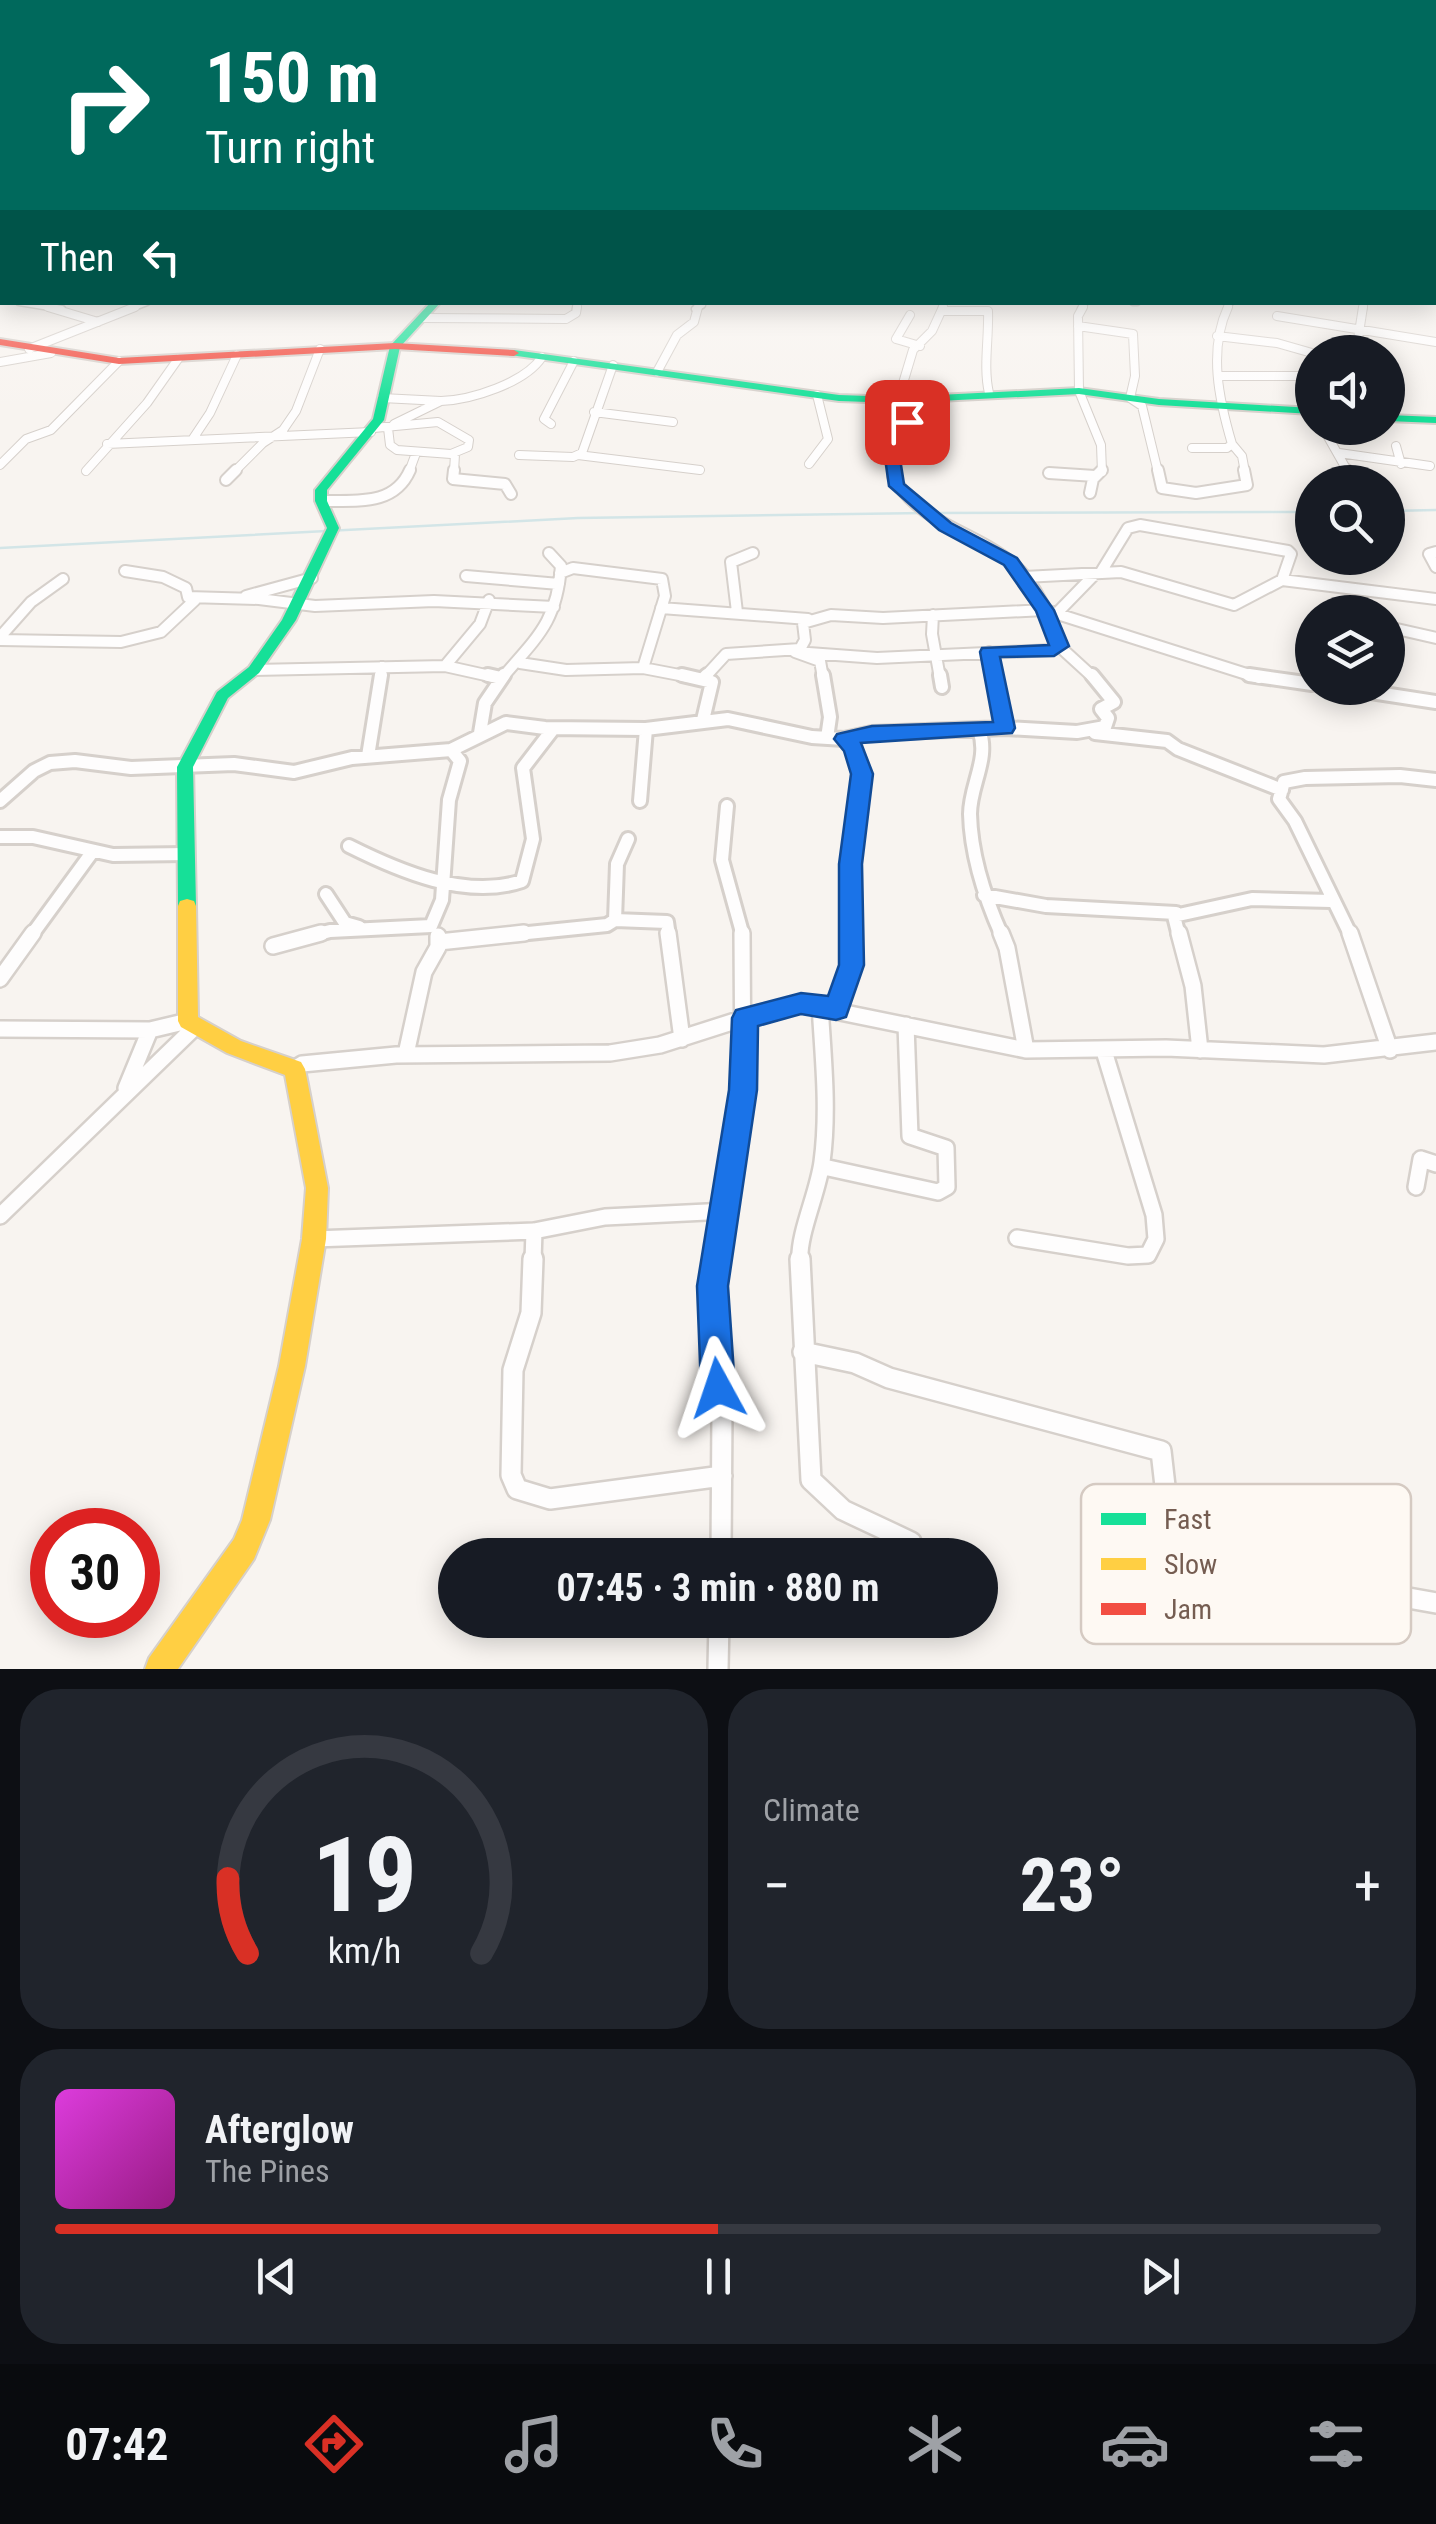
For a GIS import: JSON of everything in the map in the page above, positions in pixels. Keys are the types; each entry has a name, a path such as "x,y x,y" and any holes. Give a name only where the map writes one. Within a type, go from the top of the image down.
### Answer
{"street":[{"path":"37,305 98,322"},
{"path":"30,348 140,305"},
{"path":"107,444 378,429 442,423 469,440 464,451 416,453 390,446 378,429 395,346 435,305"},
{"path":"424,318 566,319 576,313 577,305"},
{"path":"657,372 664,365 675,334 694,322 695,308 702,305"},
{"path":"1049,473 1102,474 1101,445 1079,392 1078,326 1082,305"},
{"path":"1130,398 1142,406 1162,488 1196,493 1247,485 1242,456 1232,444 1218,404 1216,336 1229,305"},
{"path":"1359,335 1364,305"},
{"path":"989,393 984,372 990,352 990,307 942,307 920,346 913,350 898,400 907,422 894,465 897,486 945,526 1010,562 1051,612 1059,646 1105,687 1114,702 1101,709 1108,718 1105,727 1077,732"},
{"path":"910,315 896,339 920,346"},
{"path":"1277,316 1434,342 1436,352"},
{"path":"1078,326 1134,334 1136,376 1130,398"},
{"path":"1216,336 1295,347"},
{"path":"0,342 118,362 395,346 542,356 817,395 898,400 1079,392 1295,410"},
{"path":"226,480 283,430 296,411 299,395 320,350"},
{"path":"0,362 51,352"},
{"path":"192,440 210,413 237,355"},
{"path":"382,398 469,400 535,368 542,356"},
{"path":"86,472 107,444 151,401 178,359"},
{"path":"551,424 544,419 574,360"},
{"path":"0,465 26,439 51,430 118,362"},
{"path":"578,456 587,443 594,412 613,365"},
{"path":"1219,376 1295,376"},
{"path":"809,464 830,437 817,395"},
{"path":"0,1216 191,1024 185,766 222,695 254,670 312,578 333,528 321,501 325,482 378,429 441,401"},
{"path":"594,412 673,422"},
{"path":"1405,419 1436,420"},
{"path":"1192,448 1226,448 1232,444"},
{"path":"1334,445 1345,465"},
{"path":"1396,446 1401,464"},
{"path":"321,501 368,499 394,493 405,481 416,453"},
{"path":"1339,453 1430,466"},
{"path":"456,454 454,479 505,484 510,494"},
{"path":"519,454 578,456 700,470"},
{"path":"1090,493 1096,476"},
{"path":"1051,612 1099,572 1128,528 1140,525 1288,550 1291,554 1282,580"},
{"path":"1436,552 1429,554 1436,567"},
{"path":"480,733 484,706 501,678 520,663 551,618 561,566 549,553"},
{"path":"737,612 731,562 753,553"},
{"path":"466,576 560,579 573,568 598,574 656,576 666,586 643,668"},
{"path":"125,571 178,582 186,588 188,597 195,600 300,600 315,606 412,599 489,600 554,607"},
{"path":"1024,577 1099,572 1149,578 1234,605 1282,580 1436,600"},
{"path":"234,599 312,578"},
{"path":"0,638 31,602 63,579"},
{"path":"0,638 121,642 162,632 195,600"},
{"path":"445,666 480,624 489,600"},
{"path":"662,608 808,619 854,614 883,618 1051,612 1224,669 1295,683"},
{"path":"933,615 932,634 942,687"},
{"path":"794,652 805,640 802,628 808,619"},
{"path":"1405,632 1436,638"},
{"path":"704,679 726,654 936,656 1054,650 1059,646"},
{"path":"794,652 820,660 830,717 827,738"},
{"path":"989,652 1005,728"},
{"path":"520,663 566,670 643,668 704,679 712,682 703,720"},
{"path":"254,670 445,666 501,678"},
{"path":"368,756 382,667"},
{"path":"1405,697 1436,702"},
{"path":"0,801 34,771 50,763 131,768 234,764 294,772 368,756 451,750 506,724 553,729 646,729 703,720 744,721 844,739 872,733 1005,728 1167,740 1178,749 1282,790"},
{"path":"349,846 449,886 513,886 522,881 533,838 523,768 553,729"},
{"path":"640,801 644,765 640,754 646,729"},
{"path":"978,730 984,745 970,818 984,895 1007,948 1026,1050"},
{"path":"844,739 854,748 862,774 850,864 854,945 828,1007 824,1168 814,1216 799,1247 811,1480 826,1502 902,1538"},
{"path":"431,926 444,900 449,798 460,761 451,750"},
{"path":"1390,1050 1353,940 1330,901 1295,821 1279,802 1284,782 1305,777 1344,780 1389,774 1436,780"},
{"path":"720,1538 722,1476 712,1286 743,1090 746,951 722,860 727,806"},
{"path":"0,837 33,838 93,851 186,854"},
{"path":"615,920 617,864 628,840"},
{"path":"0,979 93,851"},
{"path":"326,894 346,923 366,928"},
{"path":"984,895 1046,906 1176,913 1252,898 1330,901"},
{"path":"1176,913 1174,922 1193,986 1200,1050"},
{"path":"440,942 607,925 615,920 660,920 670,926 672,978 682,1039"},
{"path":"273,946 330,931 431,926"},
{"path":"431,926 440,942"},
{"path":"406,1054 424,972 440,942"},
{"path":"0,1029 150,1030 191,1024 234,1047 294,1068 406,1054 494,1058 639,1049 682,1039 776,1007 828,1007 1026,1050 1324,1054 1390,1050 1436,1042"},
{"path":"824,1168 938,1192 947,1187 946,1148 910,1136 906,1025"},
{"path":"125,1090 150,1030"},
{"path":"1016,1238 1128,1256 1148,1255 1156,1239 1154,1215 1104,1050"},
{"path":"160,1669 226,1579 256,1520 292,1366 314,1239 317,1188 294,1068"},
{"path":"1416,1187 1421,1159 1436,1164"},
{"path":"314,1239 534,1231 605,1217 727,1210"},
{"path":"534,1231 531,1313 513,1370 510,1475 517,1489 550,1499 722,1476"},
{"path":"804,1352 854,1362 889,1378 1161,1451 1165,1484"},
{"path":"1411,1599 1436,1604"},
{"path":"718,1669 719,1638"}],"waterway":[{"path":"1405,511 1436,510"},
{"path":"934,513 1295,512"},
{"path":"0,548 578,518 924,513"}],"traffic: fast":[{"path":"187,906 185,767 222,695 254,670 289,620 333,528 321,501 321,490 378,420 395,346 434,305"},
{"path":"514,353 839,398 898,400 1079,391 1159,402 1295,410"},
{"path":"1405,419 1436,420"}],"traffic: slow":[{"path":"160,1669 244,1549 256,1520 292,1366 314,1239 317,1188 294,1069 234,1047 188,1021 187,906"}],"traffic: jam":[{"path":"0,342 119,361 395,346 514,353"}],"route":[{"path":"718,1388 712,1286 743,1090 745,1018 776,1007 801,1004 836,1009 852,965 850,864 862,774 854,748 844,739 872,733 1005,728 989,652 1054,650 1059,646 1045,610 1010,562 945,526 897,486 894,465 907,422"}]}
